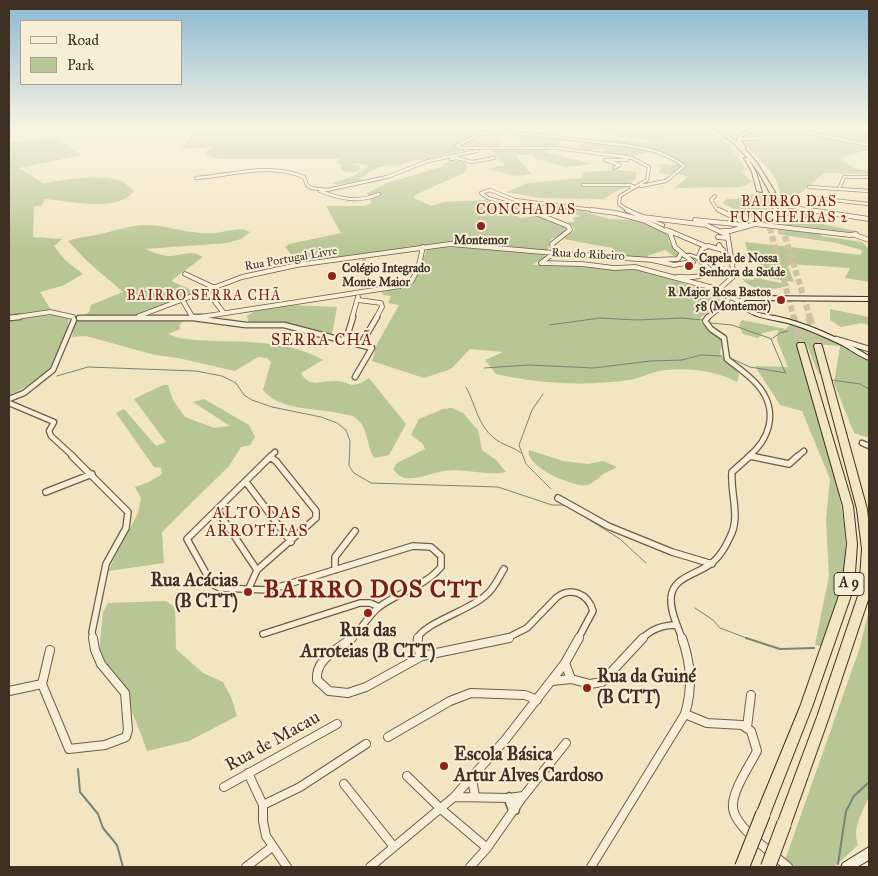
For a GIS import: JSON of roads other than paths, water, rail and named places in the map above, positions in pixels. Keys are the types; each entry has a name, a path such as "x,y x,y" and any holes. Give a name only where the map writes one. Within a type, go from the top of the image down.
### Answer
{"highway":[{"path":"752,170 760,191"},
{"path":"759,170 772,192"},
{"path":"764,170 767,182"},
{"name":"A 9","path":"742,867 806,708 848,587 852,544 848,506 801,345"},
{"name":"A 9","path":"768,867 823,717 865,593 867,549 862,509 818,346"}],"main road":[{"path":"869,299 742,300 743,307 748,310 802,325 836,339 869,358"},
{"path":"847,867 869,853"}],"street":[{"path":"196,178 252,170 285,170 304,177 307,185 315,190 346,200 370,199 379,194"},
{"path":"315,190 327,190 387,177 405,170"},
{"path":"640,186 647,180 649,170"},
{"path":"652,260 674,265 693,262 683,255 671,242 670,233 619,204 620,196 632,188 666,181 679,170"},
{"path":"839,189 844,180 842,178 847,176 869,179"},
{"path":"583,185 630,185 633,186 632,188"},
{"path":"809,187 869,191"},
{"path":"663,225 645,219 575,206 509,199 500,191 483,191 482,195 519,206 568,226 570,230 552,244 554,254 652,260 678,259 683,255 690,255 698,258 710,270 708,273 693,277 666,276"},
{"path":"716,196 712,200 717,209 746,225"},
{"path":"814,198 869,204"},
{"path":"755,224 768,217 779,205 869,219"},
{"path":"774,211 804,216"},
{"path":"645,219 707,223 727,235 734,278 719,289 730,296 742,300"},
{"path":"690,221 704,228"},
{"path":"696,223 721,221 746,225 755,224 856,235 869,240"},
{"path":"718,237 727,235 746,225"},
{"path":"664,230 705,246 716,246 723,250 726,256 730,257"},
{"path":"716,246 727,235"},
{"name":"Rua do Ribeiro","path":"423,247 452,244 554,254"},
{"path":"698,258 705,246"},
{"path":"192,318 361,293 410,283 417,270 423,247"},
{"name":"Rua Portugal Livre","path":"139,316 183,301 242,277 286,267 423,247"},
{"name":"Rua do Ribeiro","path":"554,254 541,263 582,264 614,268 635,267 725,291"},
{"path":"185,274 215,288"},
{"path":"723,286 730,296"},
{"path":"207,291 223,312"},
{"path":"346,340 361,293"},
{"path":"591,867 685,714 689,702 692,678 691,667 671,604 671,592 675,585 712,564 731,536 735,524 731,496 732,472 763,442 769,427 768,400 746,372 727,359 724,338 711,329 705,321 705,318 721,308 730,296"},
{"path":"358,300 381,303 382,306 361,344"},
{"path":"183,301 192,318"},
{"path":"9,318 51,313 65,314 75,318 139,316 192,318 246,325 284,325 372,348 355,377"},
{"path":"9,401 24,393 53,370 75,318"},
{"path":"836,339 869,349"},
{"path":"9,401 54,422 49,431 51,436 92,474 128,514 126,528 106,564 92,632 95,650 101,664 125,693 127,733 123,739 109,745 69,749 42,684 50,650"},
{"path":"862,443 869,446"},
{"path":"750,456 789,464 804,451"},
{"path":"275,452 187,540 212,584 220,588 268,590 413,546 431,546 442,562 438,572 379,607 353,637 320,663 317,672 321,685 326,690 339,694 354,692 421,656 436,651 494,644 508,639 538,620 558,595 568,591 576,592 586,597 592,606 593,611 565,663 472,778 454,798 370,867"},
{"path":"249,588 257,570 316,518 316,511 276,461 270,457"},
{"path":"46,492 92,474"},
{"path":"246,482 291,542"},
{"path":"558,498 608,526 672,552 712,564"},
{"path":"217,510 257,570"},
{"path":"335,570 335,557 354,530"},
{"path":"421,656 416,642 417,636 422,631 470,607 487,595 504,569"},
{"path":"263,634 360,603 370,603 379,607"},
{"path":"552,681 571,679 590,684 602,682 648,632 666,625 677,625"},
{"path":"565,663 571,679"},
{"path":"9,691 42,684"},
{"path":"388,737 450,701 471,693 525,695 537,700"},
{"path":"751,695 747,727 755,740 757,751 734,798 733,809 739,821 788,867"},
{"path":"685,714 707,723 747,727"},
{"name":"Rua de Macau","path":"224,787 337,724"},
{"path":"470,867 488,848 523,796 566,742"},
{"path":"264,805 300,787 366,744"},
{"path":"248,773 264,805 263,821 266,836 287,867"},
{"path":"407,776 441,809 488,848"},
{"path":"472,778 475,797"},
{"path":"344,784 394,846"},
{"path":"454,798 508,798 523,796"},
{"path":"508,798 514,809"},
{"path":"246,867 272,847"}],"waterway":[{"path":"549,325 600,318 637,320 682,318 702,320"},
{"path":"711,323 732,325 772,339"},
{"path":"773,338 780,333 788,331"},
{"path":"771,339 785,372"},
{"path":"484,368 529,365 593,368 650,361 682,360 701,355 722,356"},
{"path":"730,358 750,367 786,373"},
{"path":"57,376 88,367 196,371 222,376 236,383 244,395 252,400 272,407 321,417 337,423 346,430 350,441 349,466 354,473 371,483 498,487 552,505 565,505"},
{"path":"832,380 860,384 869,389"},
{"path":"466,387 484,427 497,440 521,453"},
{"path":"543,394 532,410 519,445 526,464 551,489"},
{"path":"572,509 620,539 646,563"},
{"path":"695,608 713,620 720,628 748,639"},
{"path":"748,639 780,649 814,648"},
{"path":"78,769 80,792 98,814 103,828 117,845 123,867"},
{"path":"838,864 846,811 854,796 869,782"}],"tunnel":[{"path":"760,191 765,211"},
{"path":"772,192 778,211"},
{"path":"765,210 794,318"},
{"path":"777,210 810,318"},
{"path":"363,293 364,257"},
{"path":"793,317 801,345"},
{"path":"809,317 818,346"}],"place":[{"name":"Montemor","path":"481,226"},
{"name":"Capela de Nossa Senhora da Saúde","path":"689,266"},
{"name":"Colégio Integrado Monte Maior","path":"332,276"},
{"name":"R Major Rosa Bastos 58 (Montemor)","path":"781,300"},
{"name":"Rua Acácias (B CTT)","path":"248,592"},
{"name":"Rua das Arroteias (B CTT)","path":"368,613"},
{"name":"Rua da Guiné (B CTT)","path":"587,688"},
{"name":"Escola Básica Artur Alves Cardoso","path":"444,766"}],"district":[{"name":"CONCHADAS","path":"526,211"},
{"name":"BAIRRO DAS FUNCHEIRAS 2","path":"789,212"},
{"name":"BAIRRO SERRA CHÃ","path":"204,297"},
{"name":"SERRA CHÃ","path":"322,341"},
{"name":"ALTO DAS ARROTEIAS","path":"257,523"},
{"name":"BAIRRO DOS CTT","path":"373,591"}]}
